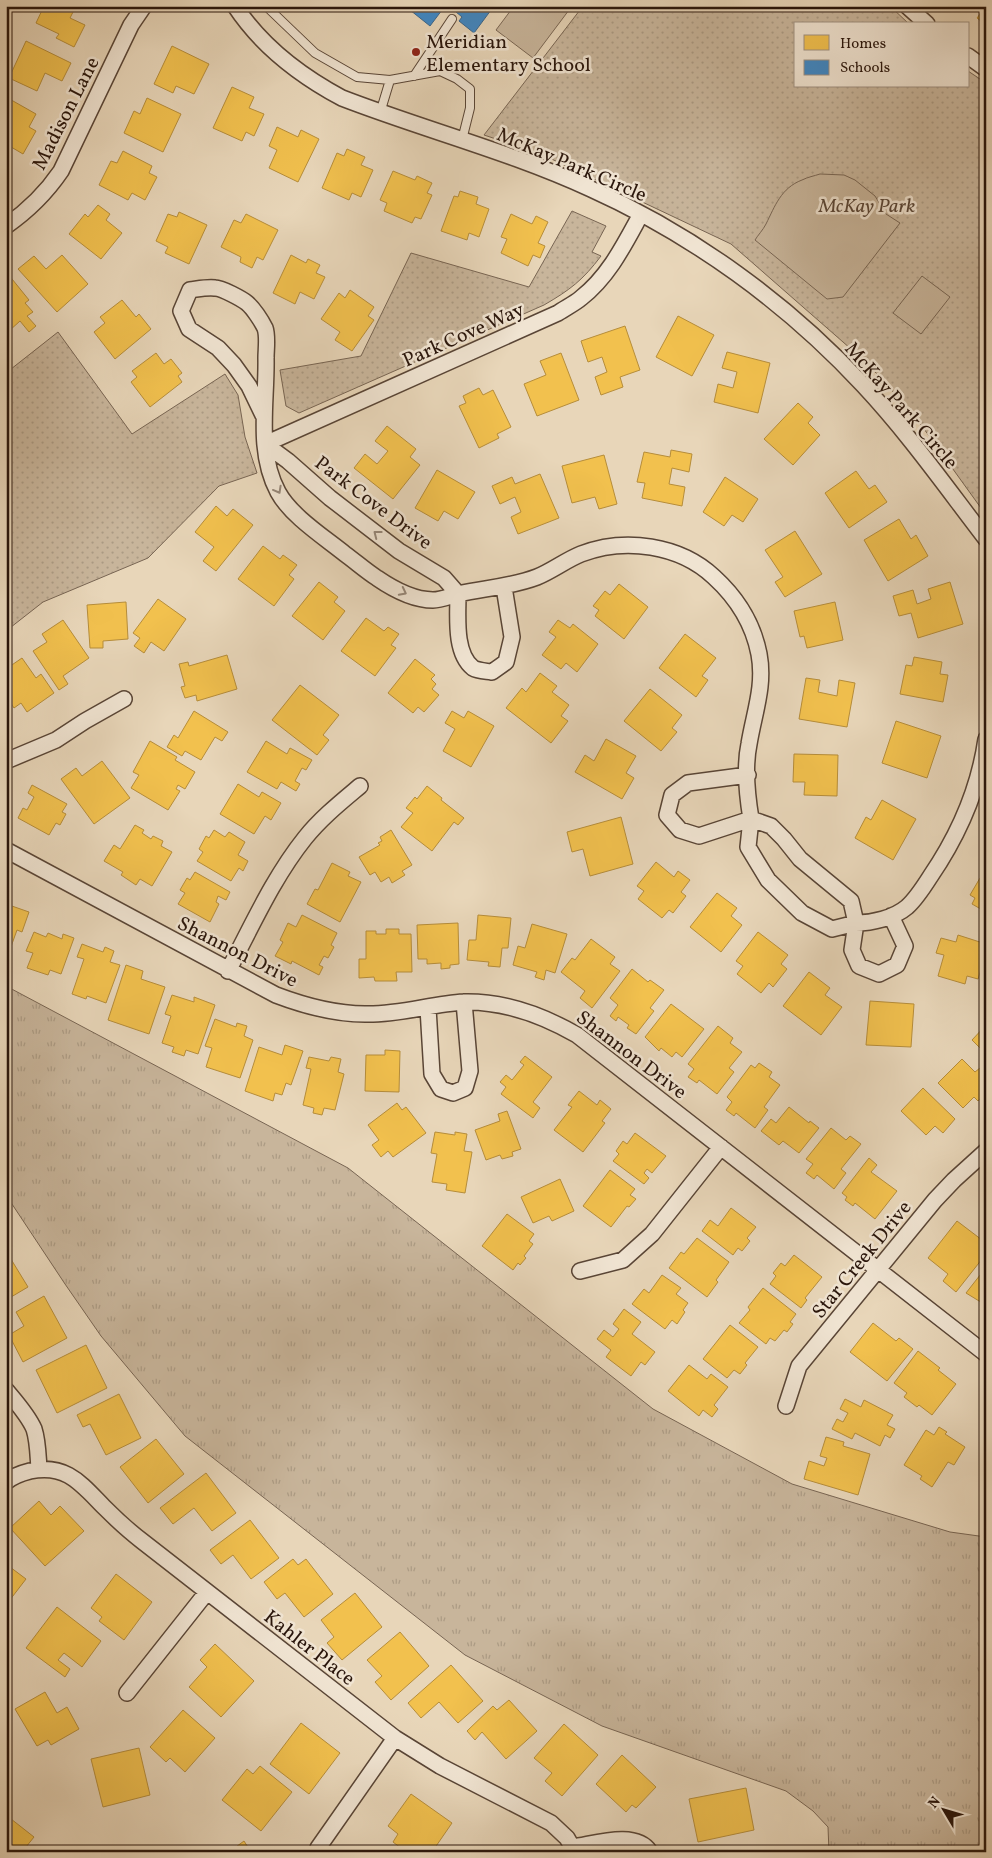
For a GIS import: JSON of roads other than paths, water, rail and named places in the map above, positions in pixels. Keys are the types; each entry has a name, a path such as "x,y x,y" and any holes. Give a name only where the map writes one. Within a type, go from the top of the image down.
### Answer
{"street":[{"name":"Madison Lane","path":"6,226 29,209 46,192 61,171 131,25 144,6"},
{"name":"McKay Park Circle","path":"235,6 264,43 288,64 314,83 342,98 380,113 535,166 592,189 641,214 724,265 773,302 820,342 863,385 904,431 986,539"},
{"path":"907,6 926,22"},
{"path":"970,57 986,68"},
{"name":"Park Cove Way","path":"265,444 558,313 580,299 598,283 614,262 641,214"},
{"path":"263,414 249,386 234,365 218,348 189,329 181,311 190,290 218,288 246,302 265,329 266,380 263,414 265,444 272,477 279,494 298,516 377,579 411,596 434,600 458,594 516,585 541,576 581,554 601,548 623,545 649,546 669,551 688,559 709,572 728,589 743,610 753,631 759,655 761,676 760,699 748,746 747,792 750,819 748,847 768,880 802,913 832,930 891,916 905,909 917,897 941,861 961,822 974,787 986,739"},
{"name":"Park Cove Drive","path":"265,444 288,461 330,498 399,551 444,578 458,594"},
{"path":"458,594 458,622 462,655 474,669 492,672 506,662 512,637 504,587"},
{"path":"6,761 56,740 85,720 124,699"},
{"path":"748,775 688,783 672,795 667,815 680,830 699,836 750,819 771,826 800,859 851,901 856,923 852,950 859,966 879,974 897,965 905,946 891,916"},
{"path":"228,970 284,868 306,838 332,810 360,786"},
{"name":"Shannon Drive","path":"6,850 276,996 306,1006 338,1013 366,1014 394,1013 464,1002 494,1004 524,1010 553,1021 577,1035 986,1354"},
{"path":"428,1008 432,1074 441,1089 453,1092 465,1088 470,1072 464,1002"},
{"path":"580,1271 624,1260 652,1234 721,1147"},
{"name":"Star Creek Drive","path":"786,1406 799,1366 941,1193 986,1151"},
{"path":"6,1390 30,1420 36,1436 39,1469 23,1472 6,1482"},
{"name":"Kahler Place","path":"39,1469 57,1470 73,1477 123,1525 395,1738 440,1766 551,1823 563,1834 574,1850 627,1839 640,1842 650,1852"},
{"path":"127,1693 207,1592"},
{"path":"318,1848 395,1738"}],"lane":[{"path":"266,6 315,53 357,77 390,80 440,71 457,79 470,89 470,108 462,140"},
{"path":"414,76 452,19"},
{"path":"380,113 390,80"}],"place":[{"name":"Meridian Elementary School","path":"416,52"}],"park label":[{"name":"McKay Park","path":"867,205"}]}
